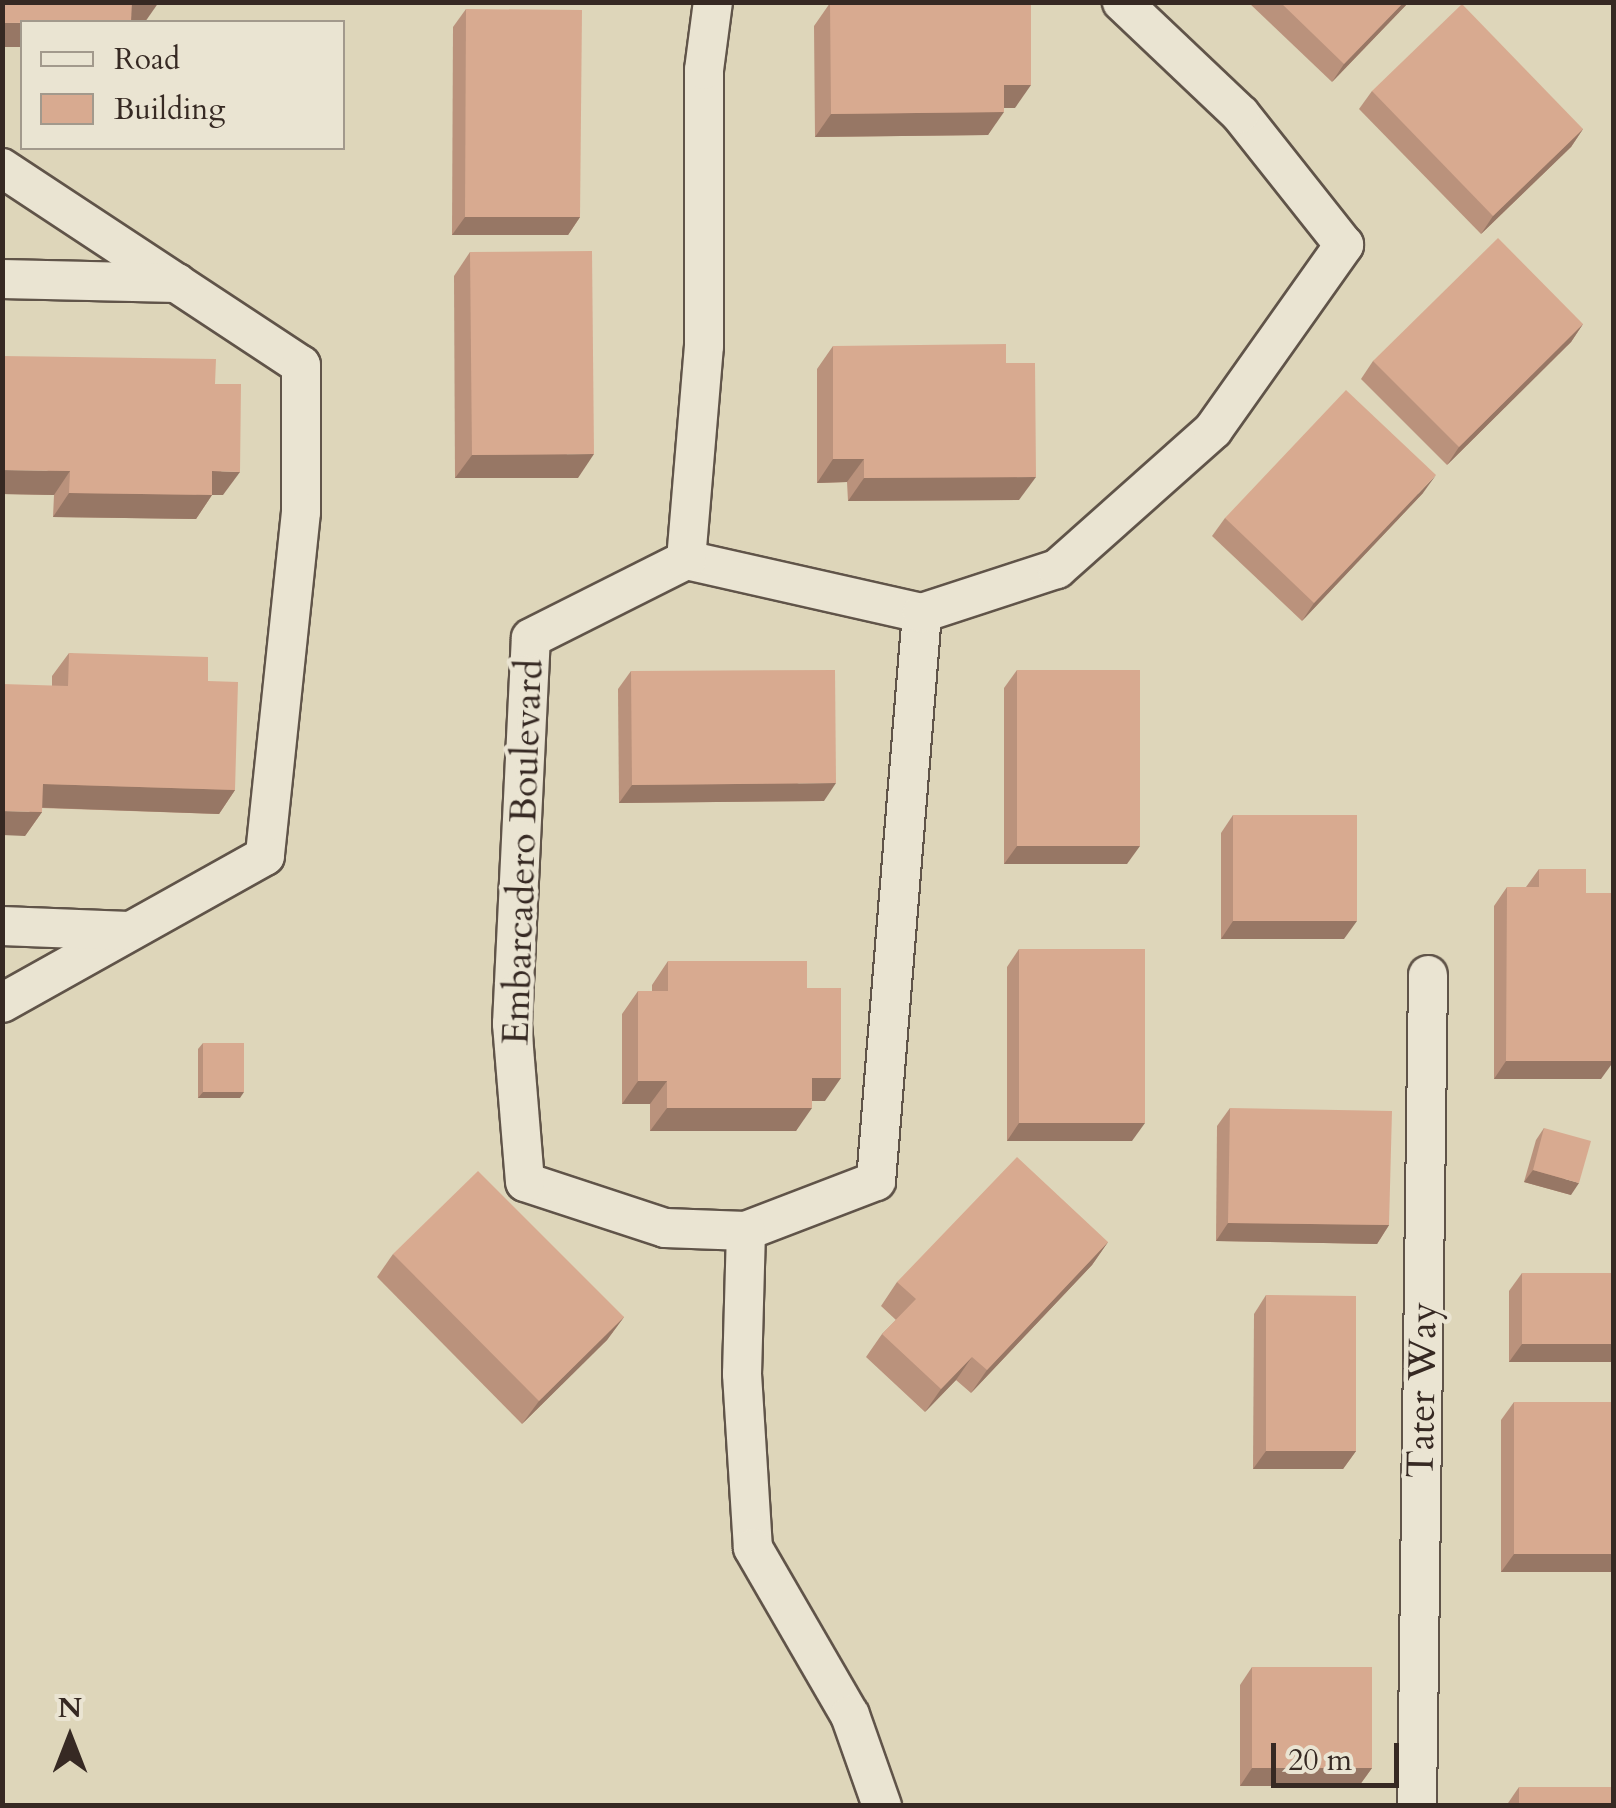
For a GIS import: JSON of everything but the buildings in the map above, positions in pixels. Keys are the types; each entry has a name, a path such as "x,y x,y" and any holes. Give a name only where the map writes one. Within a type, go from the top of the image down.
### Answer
{"street":[{"path":"713,2 704,70 704,346 686,560 922,613 1057,569 1212,430 1344,245 1240,114 1122,2"},
{"path":"2,168 301,365 301,512 265,856 2,1003"},
{"path":"2,280 176,282"},
{"name":"Embarcadero Boulevard","path":"686,560 530,638 512,1024 525,1182 665,1228 746,1231 876,1180 922,613"},
{"path":"2,926 131,931"},
{"name":"Tater Way","path":"1417,1806 1428,975"},
{"path":"746,1231 742,1374 753,1548 850,1715 882,1806"}]}
